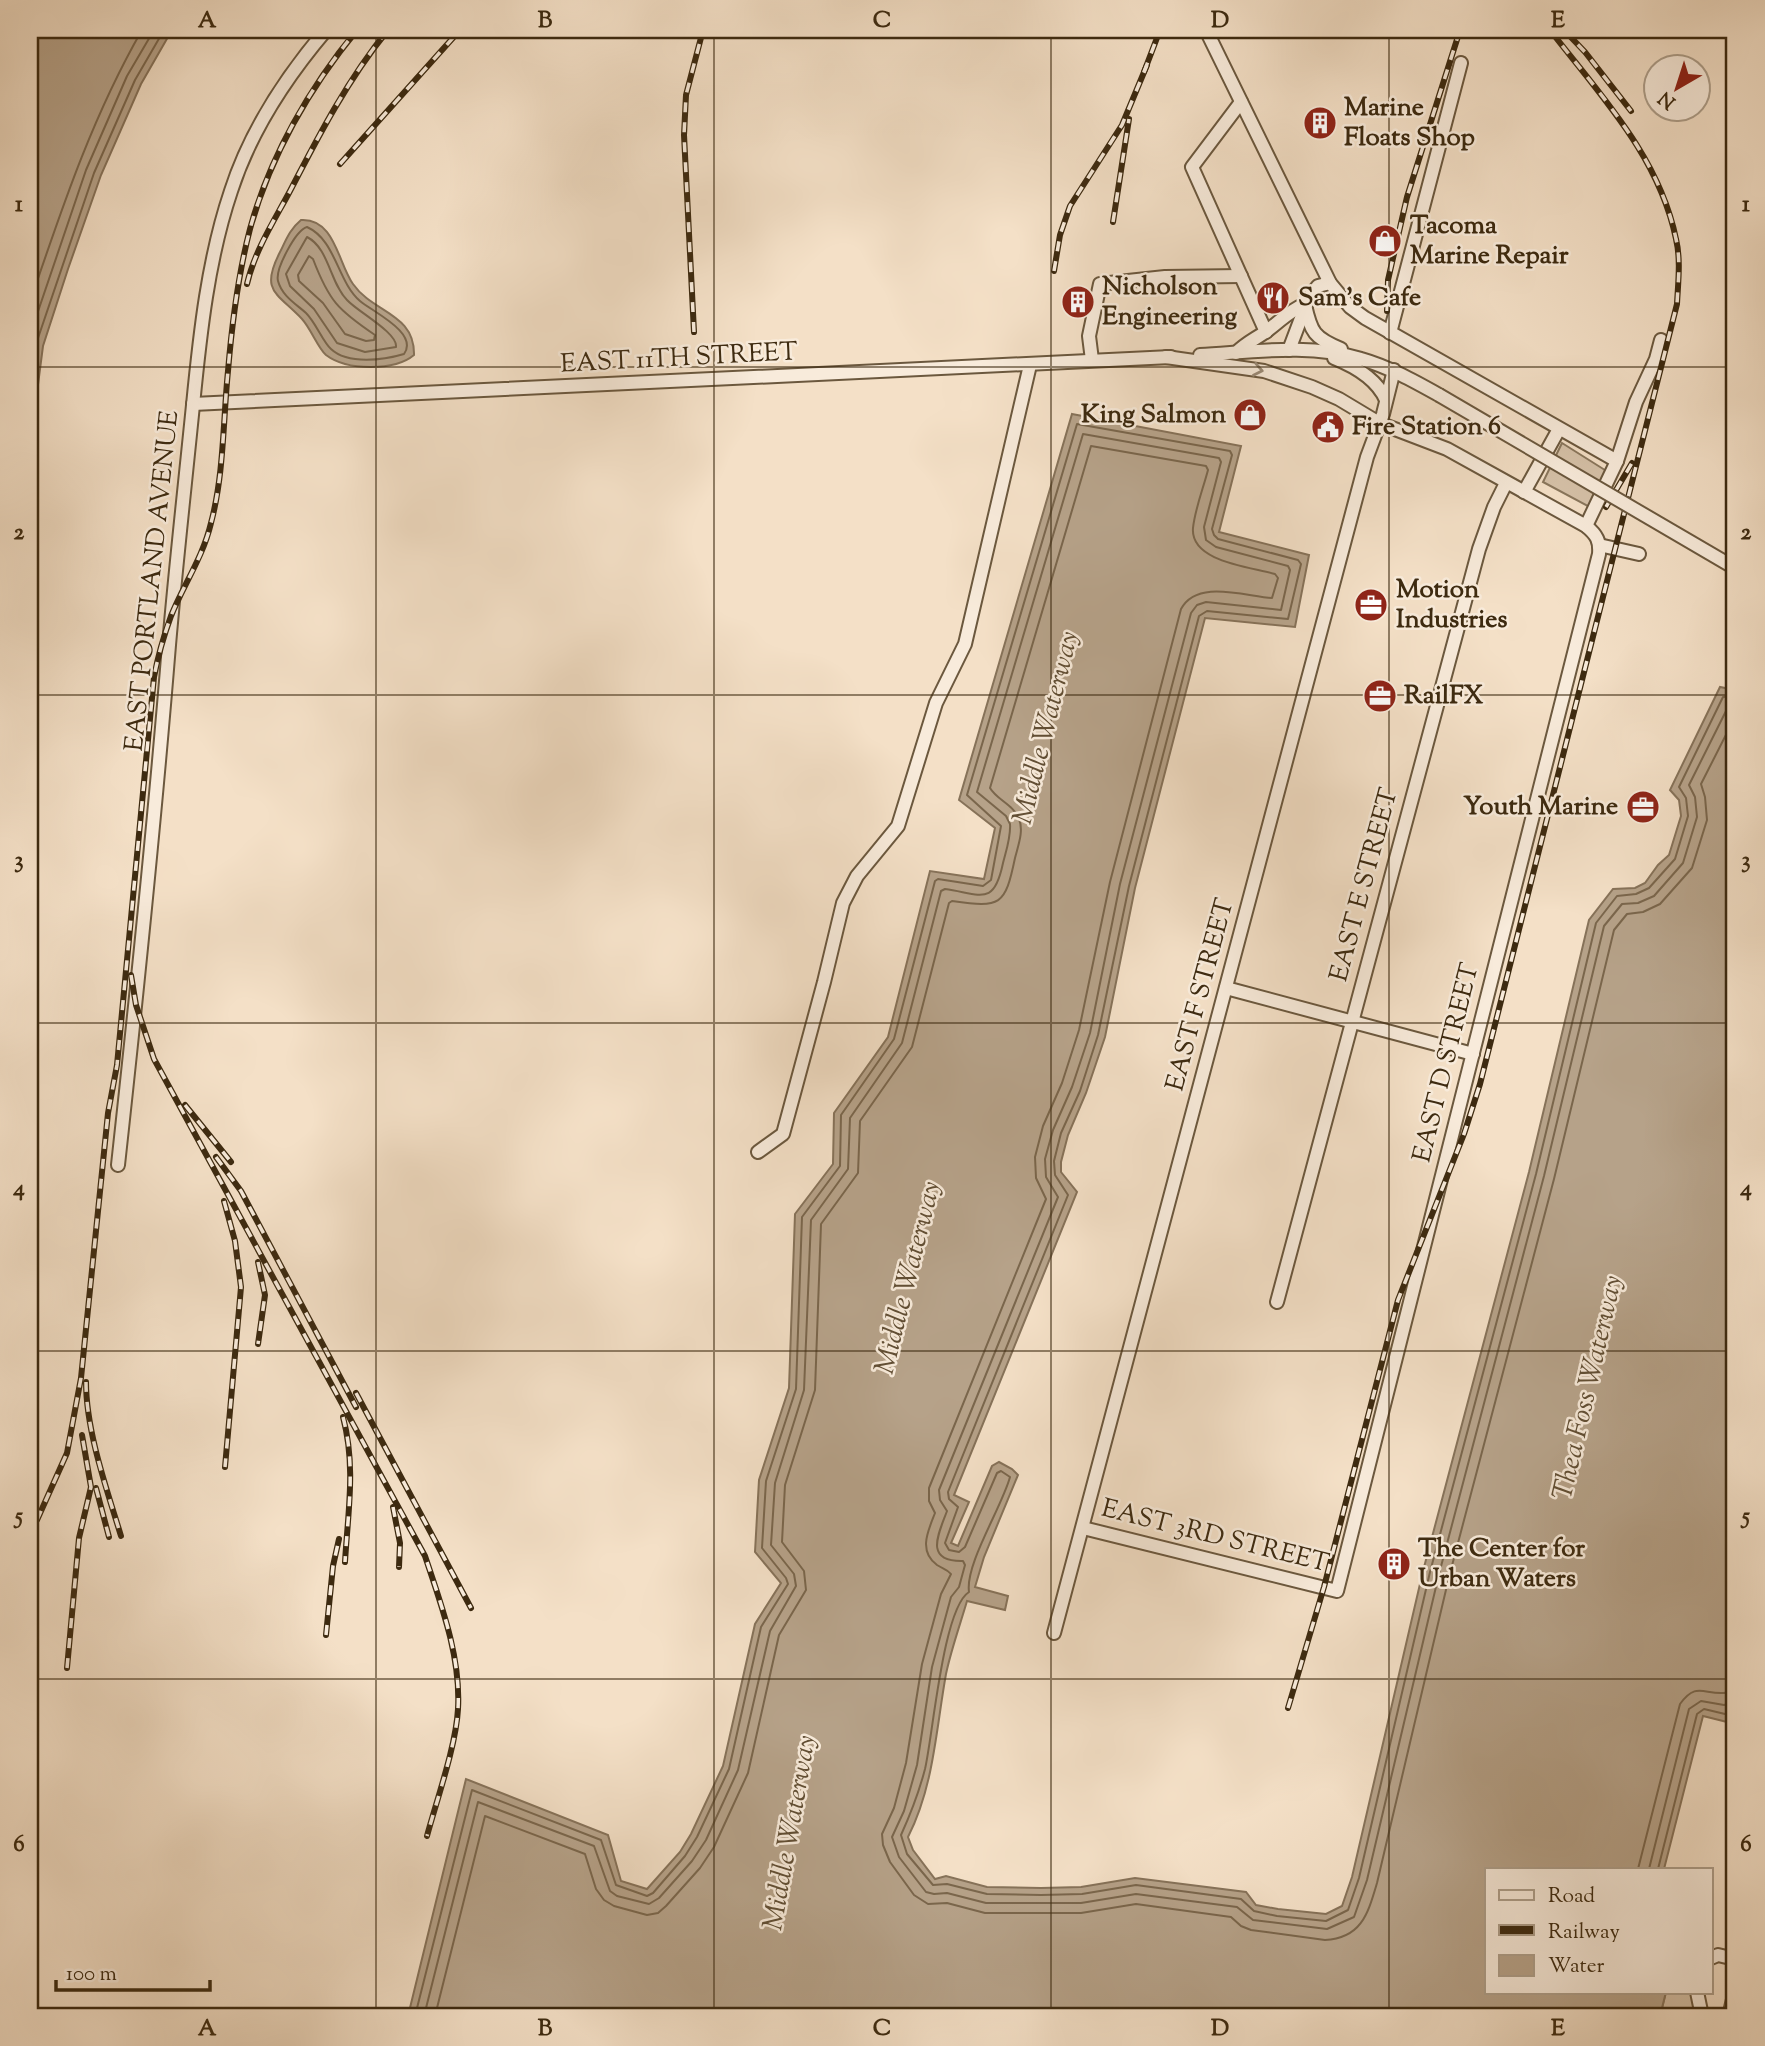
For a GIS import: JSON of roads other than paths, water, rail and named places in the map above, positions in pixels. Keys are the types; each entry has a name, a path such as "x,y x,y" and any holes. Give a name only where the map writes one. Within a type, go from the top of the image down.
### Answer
{"street":[{"name":"EAST PORTLAND AVENUE","path":"118,1165 136,1005 177,545 206,300 230,193 240,165 268,110 326,30"},
{"path":"1206,30 1330,283 1350,307 1390,333 1617,461"},
{"path":"1390,333 1461,63"},
{"path":"1241,102 1192,167 1266,332"},
{"path":"1092,360 1089,336 1100,284 1165,277 1241,276"},
{"path":"1289,350 1305,304 1318,286 1330,283"},
{"path":"1236,353 1248,341 1266,332 1285,314 1305,304"},
{"path":"1305,304 1308,324 1313,332 1329,344 1359,358"},
{"path":"1586,526 1617,461 1636,402 1656,359 1661,340"},
{"name":"EAST 11TH STREET","path":"193,404 1307,351 1359,358 1394,370 1735,568"},
{"path":"1307,351 1323,353 1354,368 1377,386 1386,400"},
{"name":"EAST 11TH STREET","path":"1166,357 1264,371 1312,387 1339,399 1379,424 1447,449 1586,526 1595,533 1599,545"},
{"path":"758,1152 783,1134 843,903 857,876 898,826 936,703 965,644 1030,365"},
{"name":"EAST F STREET","path":"1054,1633 1367,457 1394,370"},
{"path":"1524,492 1559,429"},
{"name":"EAST E STREET","path":"1277,1302 1479,550 1494,507 1506,483"},
{"path":"1599,545 1639,554"},
{"name":"EAST D STREET","path":"1337,1591 1579,639 1599,545"},
{"path":"1226,988 1473,1054"},
{"name":"EAST 3RD STREET","path":"1083,1528 1337,1591"},
{"path":"1712,1958 1718,1955 1735,1959"},
{"path":"1731,2011 1735,1991"},
{"path":"1697,1994 1702,2016"}],"water":[{"path":"30,30 172,30 141,84 101,175 68,269 43,346 30,446"},
{"path":"301,220 312,221 328,234 348,275 361,294 408,330 414,355 395,364 371,367 346,364 323,352 302,319 278,296 271,283 271,275 280,252 291,231"},
{"path":"1072,414 1241,446 1219,532 1309,555 1295,627 1205,618 1135,888 1105,1037 1068,1135 1061,1162 1061,1172 1077,1192 954,1495 969,1502 951,1543 958,1546 992,1466 999,1462 1018,1475 984,1557 975,1587 1008,1596 1005,1610 967,1601 946,1674 924,1798 908,1837 913,1850 935,1879 946,1876 987,1887 1041,1888 1081,1887 1135,1878 1246,1892 1256,1905 1326,1914 1342,1906 1352,1877 1423,1571 1529,1172 1589,920 1613,889 1635,888 1645,883 1669,855 1681,816 1679,800 1670,790 1720,687 1735,690 1735,1705 1731,1723 1703,1716 1664,1868 1485,1868 1485,1994 1666,1994 1660,2016 408,2016 466,1779 608,1835 621,1881 647,1889 680,1852 723,1766 755,1624 781,1583 755,1552 759,1480 789,1388 795,1214 833,1164 834,1113 888,1037 930,871 984,879 995,828 959,800"},
{"path":"30,957 37,969 37,1031 30,1109"}],"railway":[{"path":"37,1520 67,1453 81,1378 108,1113 117,1065 154,677 168,623 208,535 215,504 221,467 234,317 246,246 258,202 280,149 323,75 357,30"},
{"path":"247,284 266,236 323,128 360,68 388,30"},
{"path":"340,164 460,30"},
{"path":"694,332 684,135 686,95 703,30"},
{"path":"1144,72 1160,30"},
{"path":"1387,311 1388,280 1407,197 1460,30"},
{"path":"1288,1708 1324,1587 1398,1300 1464,1134 1480,1084 1677,304 1678,247 1668,209 1656,180 1625,128 1550,30"},
{"path":"1564,30 1585,52 1631,111"},
{"path":"1054,271 1060,235 1070,206 1122,125 1147,65"},
{"path":"1113,222 1129,119"},
{"path":"1606,507 1632,463"},
{"path":"131,975 136,1005 154,1059 425,1556 449,1631 458,1689 454,1739 427,1836"},
{"path":"185,1105 231,1162"},
{"path":"216,1157 241,1191 356,1407"},
{"path":"224,1201 235,1241 241,1287 225,1467"},
{"path":"258,1262 265,1295 258,1344"},
{"path":"86,1382 93,1440 121,1536"},
{"path":"356,1393 471,1608"},
{"path":"343,1417 350,1471 345,1562"},
{"path":"67,1668 79,1538 91,1487 82,1435"},
{"path":"96,1488 109,1537"},
{"path":"393,1507 400,1543 399,1567"},
{"path":"326,1635 333,1566 339,1539"}],"place":[{"name":"Marine Floats Shop","path":"1320,123"},
{"name":"Tacoma Marine Repair","path":"1385,241"},
{"name":"Sam's Cafe","path":"1273,298"},
{"name":"Nicholson Engineering","path":"1078,302"},
{"name":"King Salmon","path":"1250,415"},
{"name":"Fire Station 6","path":"1328,427"},
{"name":"Motion Industries","path":"1371,605"},
{"name":"RailFX","path":"1380,696"},
{"name":"Youth Marine","path":"1643,807"},
{"name":"The Center for Urban Waters","path":"1394,1564"}],"water label":[{"name":"Middle Waterway","path":"1047,728"},
{"name":"Middle Waterway","path":"909,1278"},
{"name":"Thea Foss Waterway","path":"1589,1388"},
{"name":"Middle Waterway","path":"791,1833"}]}
